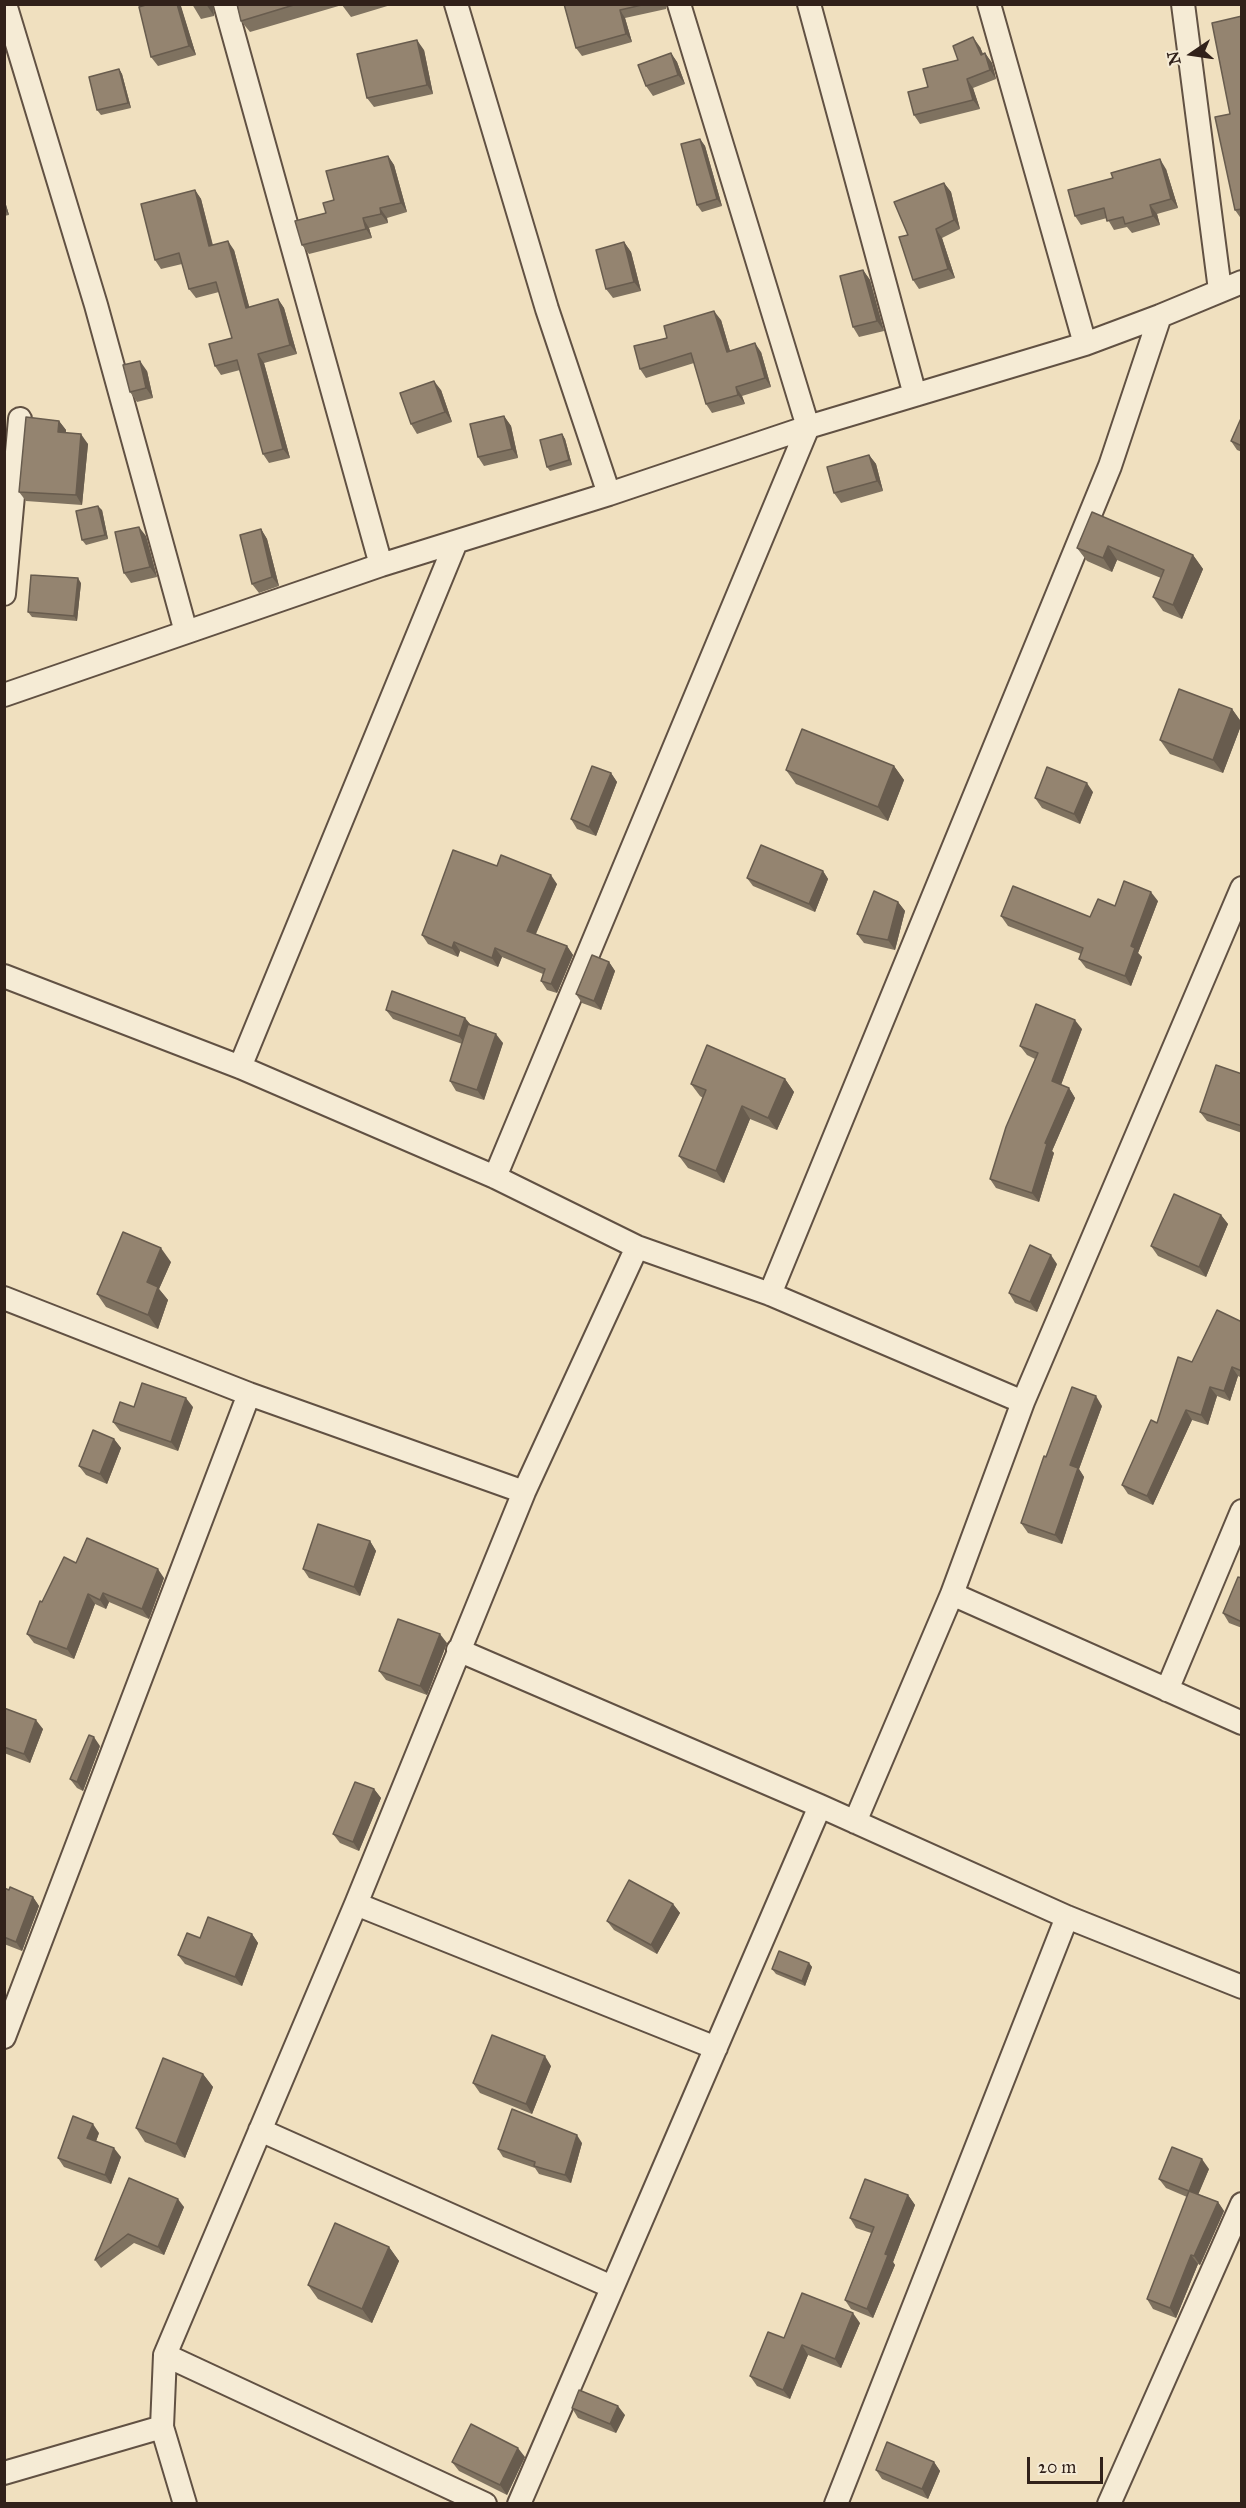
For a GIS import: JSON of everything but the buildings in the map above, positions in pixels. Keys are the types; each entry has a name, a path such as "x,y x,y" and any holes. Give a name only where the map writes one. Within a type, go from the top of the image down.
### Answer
{"street":[{"path":"5,4 96,305 186,632"},
{"path":"225,4 381,565"},
{"path":"456,4 547,309 609,494"},
{"path":"495,1177 808,427 679,4"},
{"path":"809,4 915,395"},
{"path":"989,4 1085,344"},
{"path":"1183,4 1220,290"},
{"path":"4,695 381,565 609,494 808,427 1085,344 1242,282"},
{"path":"770,1294 1110,466 1160,316"},
{"path":"4,594 20,419"},
{"path":"240,1067 456,542"},
{"path":"855,1822 952,1594 1023,1402 1242,888"},
{"path":"4,976 240,1067 495,1177 637,1246 770,1294 1023,1402"},
{"path":"185,2504 162,2427 165,2355 356,1904 524,1492 637,1246"},
{"path":"4,1298 249,1394 524,1492"},
{"path":"4,2037 249,1394"},
{"path":"1167,1690 1242,1511"},
{"path":"952,1594 1242,1723"},
{"path":"458,1650 820,1806 1067,1917 1242,1987"},
{"path":"519,2504 820,1806"},
{"path":"356,1904 716,2048"},
{"path":"836,2504 1067,1917"},
{"path":"260,2130 612,2287"},
{"path":"1109,2504 1242,2204"},
{"path":"165,2355 485,2504"},
{"path":"4,2473 162,2427"}]}
